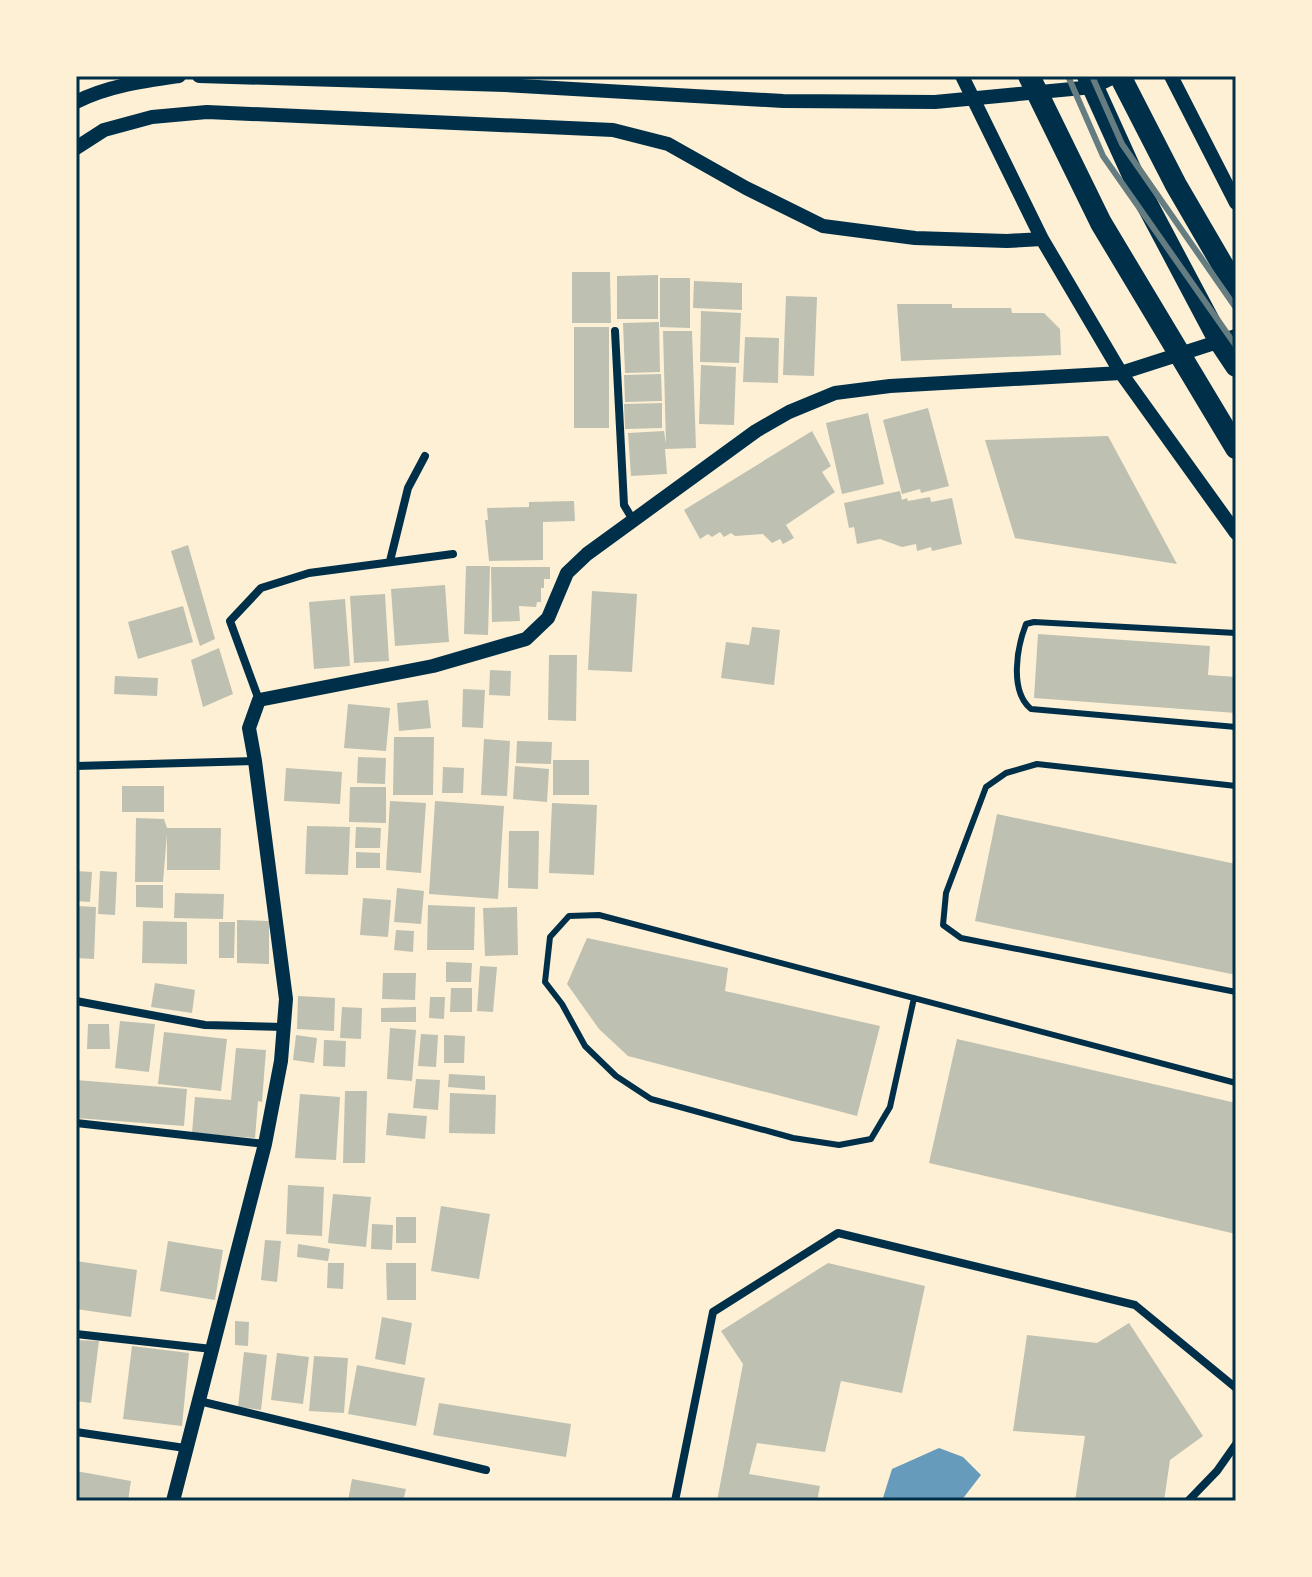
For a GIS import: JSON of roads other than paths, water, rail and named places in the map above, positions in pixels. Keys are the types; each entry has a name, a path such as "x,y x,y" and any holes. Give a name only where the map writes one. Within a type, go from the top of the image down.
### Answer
{"highway":[{"path":"1029,76 1101,223 1236,448"},
{"path":"1118,76 1236,288"},
{"path":"1091,81 1135,181 1228,339 1236,366"}],"street":[{"path":"76,102 91,94 128,84 179,76"},
{"path":"199,76 519,86 769,100 935,102 973,100 1118,76"},
{"path":"962,76 1042,239 1121,373 1236,533"},
{"path":"1171,76 1236,203"},
{"path":"76,148 104,130 152,117 207,112 613,130 668,144 746,188 823,226 915,238 1042,239"},
{"path":"615,331 624,505 633,520"},
{"path":"259,700 433,666 526,639 548,618 567,573 587,554 756,431 789,412 835,393 890,386 1121,373 1228,339"},
{"path":"390,561 408,488 425,456"},
{"path":"173,1501 265,1144 281,1061 286,999 249,728 259,700 230,621 261,588 309,573 453,554"},
{"path":"76,766 255,761"},
{"path":"76,1001 205,1025 284,1027"},
{"path":"76,1123 265,1144"},
{"path":"675,1501 713,1312 838,1233 1135,1305 1236,1388"},
{"path":"76,1334 212,1349"},
{"path":"198,1401 486,1470"},
{"path":"76,1432 185,1448"},
{"path":"1188,1501 1217,1471 1236,1444"}],"lane":[{"path":"1236,633 1034,622 1026,624 1021,636 1018,666 1020,692 1031,709 1236,727"},
{"path":"1236,786 1037,764 1006,773 986,787 946,893 943,925 961,938 1236,992"},
{"path":"914,998 890,1107 871,1139 839,1145 793,1138 651,1099 616,1076 585,1046 562,1004 545,982 550,937 569,916 599,915 914,998 1236,1083"}],"water":[{"path":"939,1448 963,1457 981,1475 961,1501 882,1501 892,1469"}],"railway":[{"path":"1068,76 1103,156 1236,346"},
{"path":"1092,76 1122,144 1236,308"}]}
